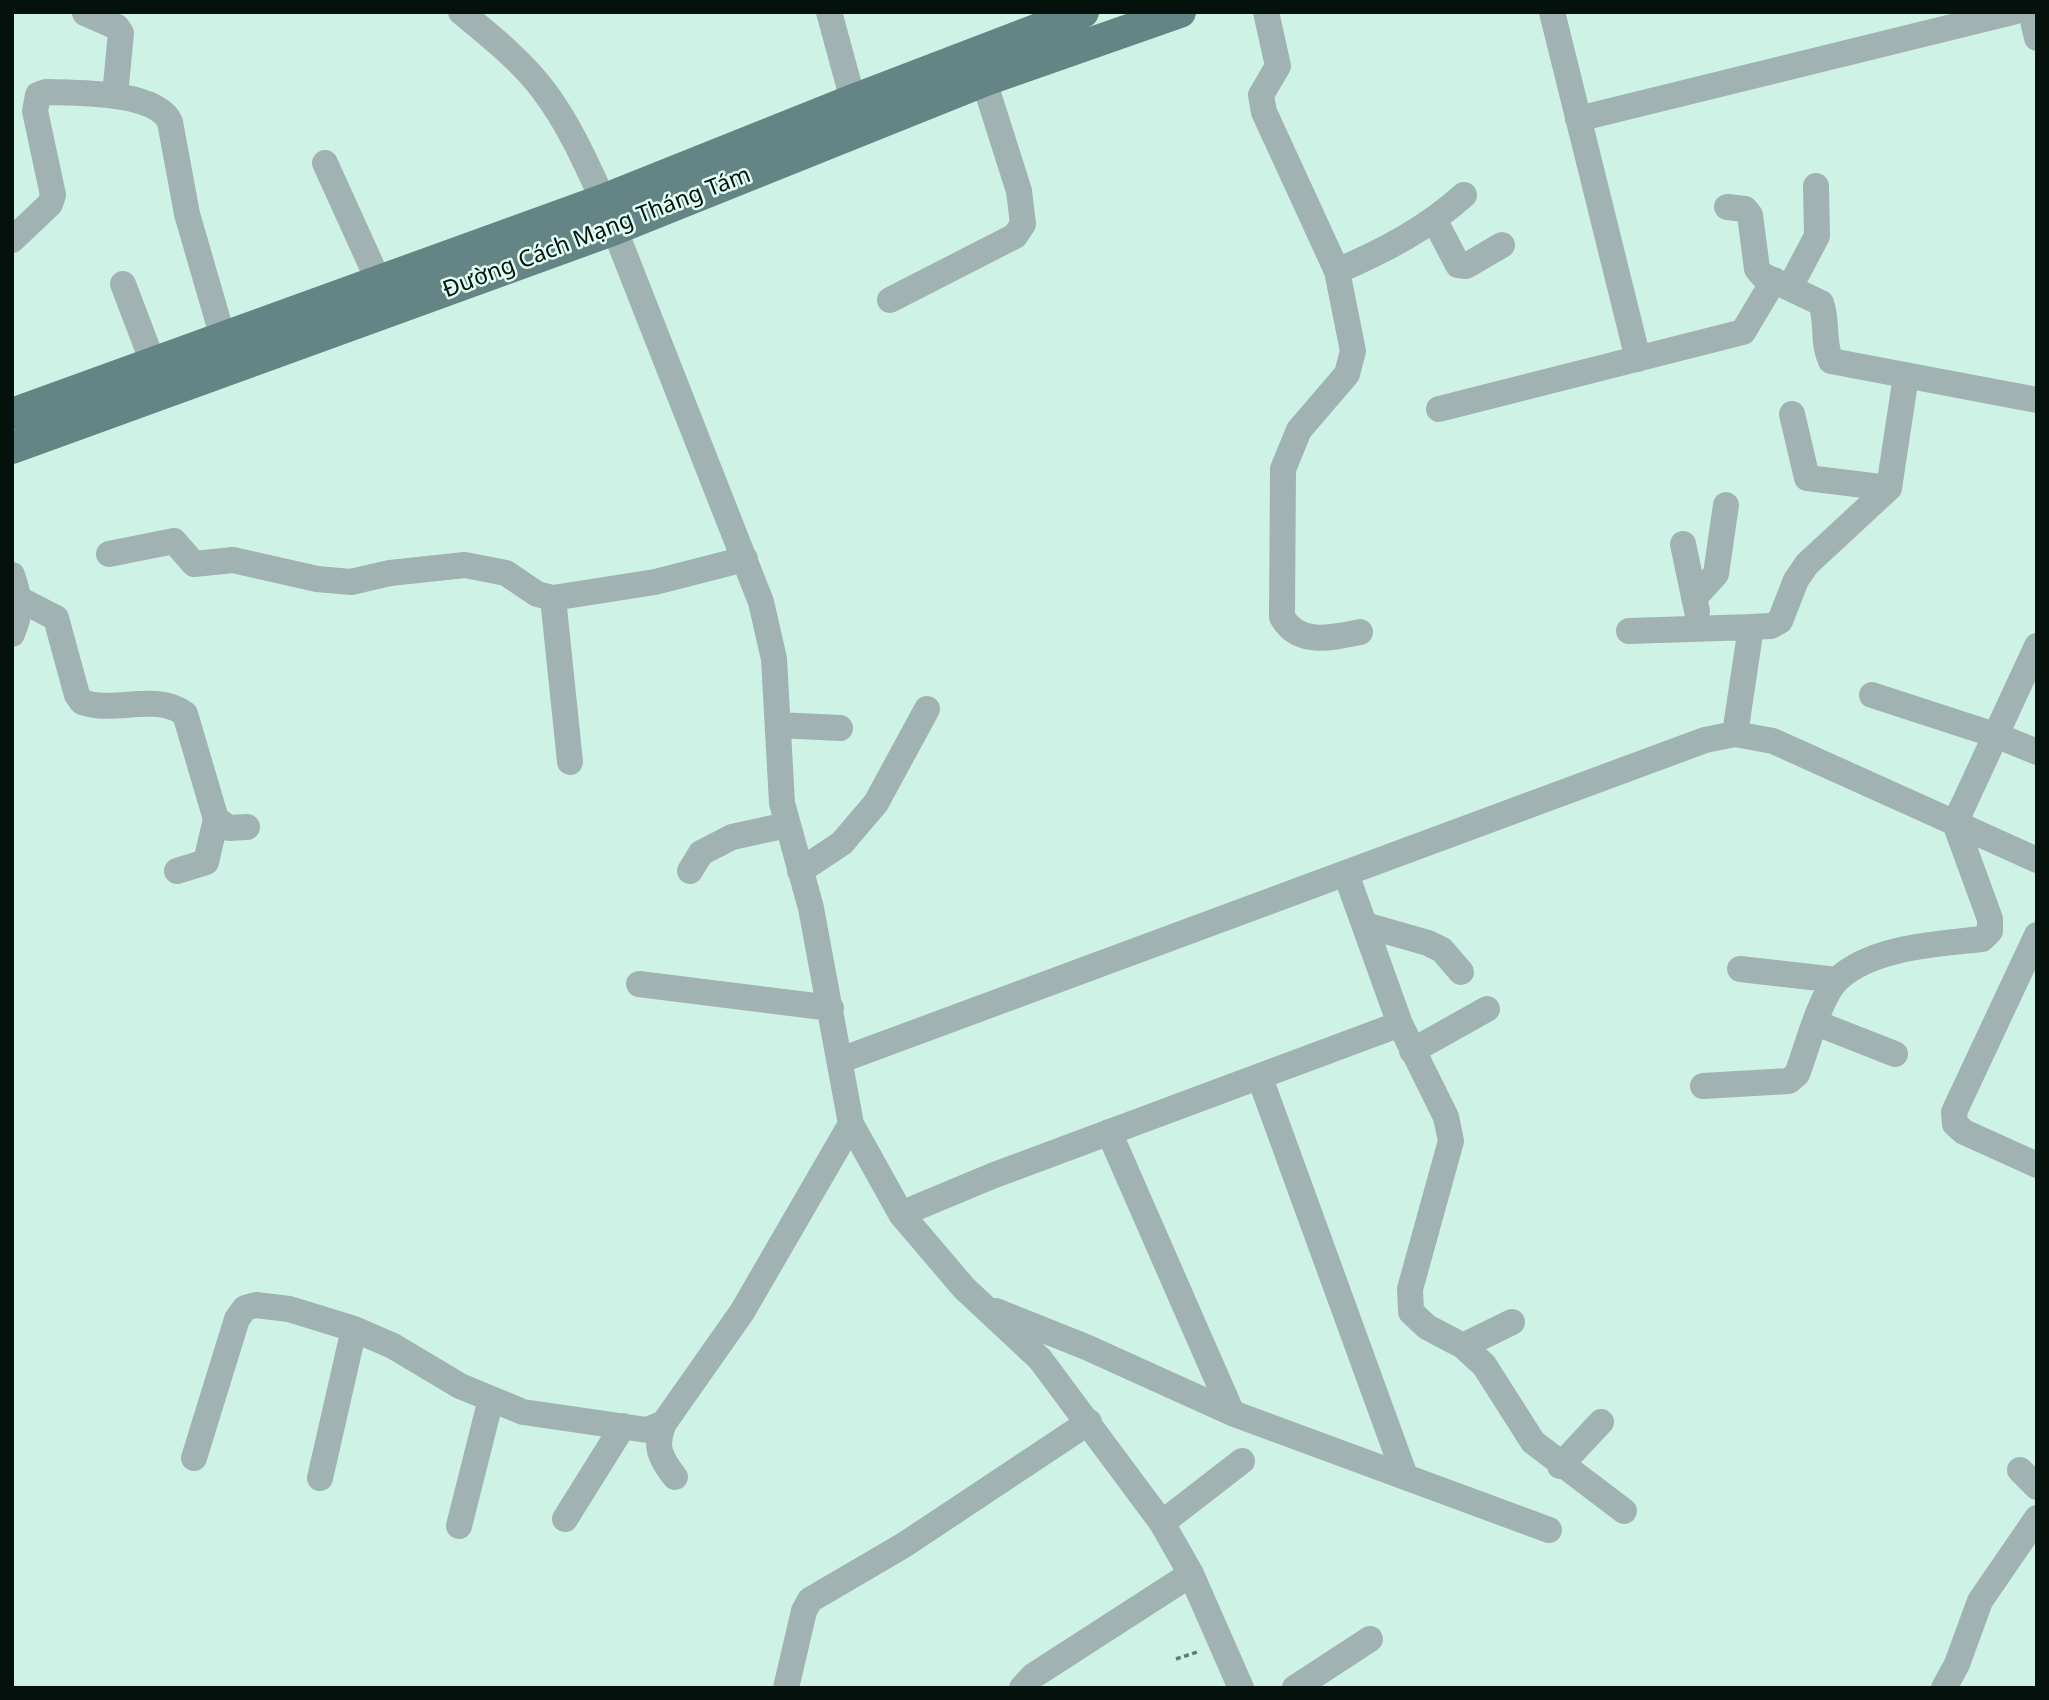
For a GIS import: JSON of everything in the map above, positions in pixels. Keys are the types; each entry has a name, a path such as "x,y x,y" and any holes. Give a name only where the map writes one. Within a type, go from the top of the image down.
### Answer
{"main road":[{"name":"Đường Cách Mạng Tháng Tám","path":"12,448 615,229 981,67 1083,12"},
{"name":"Đường Cách Mạng Tháng Tám","path":"12,414 604,200 853,100 1180,12"}],"street":[{"path":"461,12 490,36 543,89 575,141 604,200 761,602 774,659 782,803 811,908 851,1124 901,1214 982,1305 1040,1359 1162,1523 1191,1574 1241,1688"},
{"path":"829,12 853,100"},
{"path":"1266,12 1278,66 1261,95 1264,112 1337,271 1353,351 1347,374 1299,430 1283,469 1282,617 1289,630 1301,636 1327,638 1360,632"},
{"path":"1552,12 1638,359"},
{"path":"1578,119 2013,12"},
{"path":"2031,12 2037,38"},
{"path":"85,13 117,27 121,33 115,95"},
{"path":"890,300 1015,236 1023,224 1019,191 981,67"},
{"path":"12,240 50,204 53,195 35,111 38,95 46,92 115,95 156,107 166,114 187,214 223,338"},
{"path":"325,163 379,282"},
{"path":"1439,409 1743,332 1782,283 1819,227 1816,186"},
{"path":"1337,271 1382,251 1435,221 1464,195"},
{"path":"1727,207 1745,209 1751,215 1757,269 1821,303 1825,314 1825,350 1831,361 2037,400"},
{"path":"1435,221 1458,265 1466,266 1502,245"},
{"path":"123,284 153,363"},
{"path":"1629,631 1700,626 1771,626 1780,621 1796,580 1807,564 1889,488 1906,376"},
{"path":"1792,414 1807,478 1889,488"},
{"path":"1694,598 1716,574 1726,505"},
{"path":"108,554 174,541 194,564 233,560 317,579 351,582 390,573 465,565 506,573 537,594 552,598 655,582 745,559"},
{"path":"1683,544 1700,626"},
{"path":"12,634 19,618 17,587"},
{"path":"17,587 56,618 77,695 82,702 103,706 174,705 185,714 216,819 206,862 177,871"},
{"path":"552,598 570,762"},
{"path":"1735,734 1751,627"},
{"path":"1703,1086 1789,1082 1797,1074 1816,1023 1837,980 1853,969 1905,948 1982,939 1990,931 1990,919 1955,823 1998,736 2036,648"},
{"path":"1872,695 1998,736 2037,752"},
{"path":"800,871 842,843 876,803 927,709"},
{"path":"778,725 840,728"},
{"path":"841,1060 1705,740 1735,734 1773,741 2037,860"},
{"path":"216,819 229,828 247,827"},
{"path":"691,872 701,853 732,837 788,825"},
{"path":"1346,874 1400,1024 1446,1117 1451,1141 1410,1289 1411,1312 1427,1327 1463,1346 1500,1386 1512,1413 1533,1442 1623,1511"},
{"path":"1365,925 1429,943 1442,950 1461,972"},
{"path":"2037,935 1954,1112 1955,1124 1964,1132 2037,1165"},
{"path":"1740,969 1837,980"},
{"path":"639,984 831,1008"},
{"path":"1412,1051 1487,1009"},
{"path":"1816,1023 1895,1054"},
{"path":"901,1214 992,1176 1400,1024"},
{"path":"1260,1078 1405,1476"},
{"path":"675,1477 657,1447 664,1423 741,1312 851,1124"},
{"path":"1109,1132 1232,1413"},
{"path":"194,1458 237,1319 245,1308 256,1305 289,1309 354,1329 393,1346 460,1386 523,1412 647,1430 664,1423"},
{"path":"982,1305 1086,1347 1232,1413 1549,1530"},
{"path":"1463,1346 1512,1322"},
{"path":"320,1478 354,1329"},
{"path":"459,1526 491,1399"},
{"path":"786,1688 804,1611 810,1600 821,1591 904,1545 1088,1422"},
{"path":"1560,1465 1601,1422"},
{"path":"565,1519 623,1426"},
{"path":"1162,1523 1242,1461"},
{"path":"1944,1688 1957,1664 1980,1601 2037,1518"},
{"path":"1022,1688 1033,1676 1191,1574"},
{"path":"1295,1688 1370,1639"}]}
